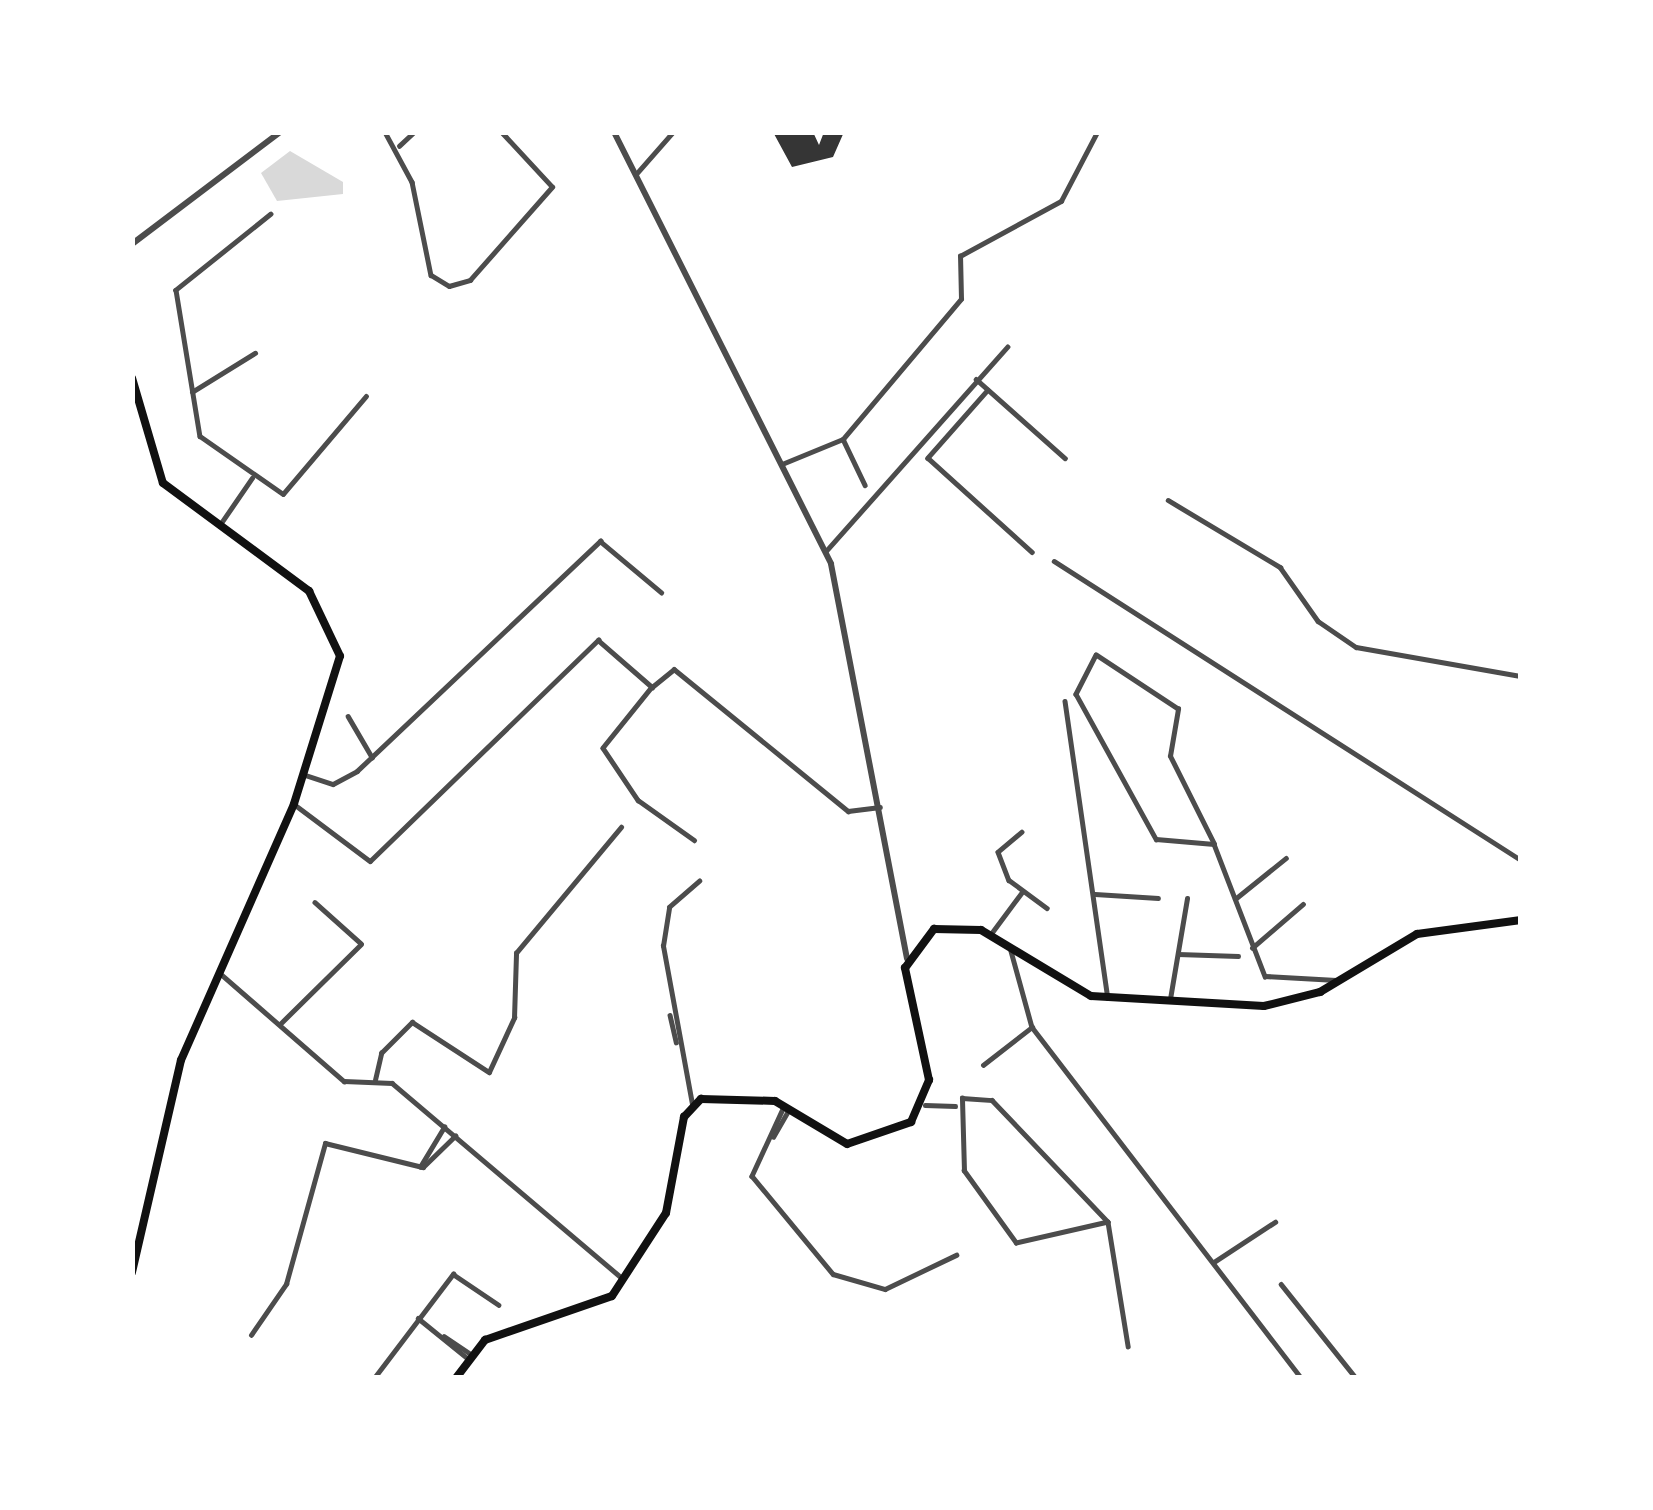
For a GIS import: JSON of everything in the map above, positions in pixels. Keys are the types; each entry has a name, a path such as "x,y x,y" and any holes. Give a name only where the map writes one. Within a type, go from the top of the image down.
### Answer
{"main road":[{"path":"132,378 158,476 309,591 335,629 338,671 294,804 217,971 182,1060 132,1272"},
{"path":"456,1378 467,1355 496,1334 596,1308 624,1280 672,1200 692,1104 733,1094 787,1107 858,1145 892,1136 926,1102 905,1005 908,959 934,928 990,935 1072,989 1108,998 1286,1004 1339,980 1417,934 1521,920"}],"street":[{"path":"132,244 280,132"},
{"path":"385,132 399,146 431,275 460,285 552,187 501,132"},
{"path":"399,146 414,132"},
{"path":"614,132 826,551 908,959"},
{"path":"635,176 673,132"},
{"path":"781,464 843,440 961,299 960,256 1061,202 1097,132"},
{"path":"271,214 176,290 205,443 283,494 366,396"},
{"path":"826,551 1007,346"},
{"path":"192,392 255,353"},
{"path":"976,379 1065,458"},
{"path":"988,389 928,458 1032,552"},
{"path":"947,412 959,422"},
{"path":"938,423 950,432"},
{"path":"843,440 865,485"},
{"path":"219,526 252,478"},
{"path":"1168,500 1280,567 1318,621 1356,647 1521,676"},
{"path":"305,775 333,784 373,758 601,541 661,592"},
{"path":"1054,561 1521,860"},
{"path":"294,804 366,862 598,640 652,686"},
{"path":"1214,844 1156,839 1076,694 1096,655 1178,709 1170,756 1214,844 1252,948 1276,981 1339,980"},
{"path":"694,840 638,800 603,748 652,686 674,669 845,809 880,807"},
{"path":"1065,701 1108,998"},
{"path":"349,716 373,758"},
{"path":"375,1080 381,1053 412,1022 489,1072 514,1018 516,953 621,827"},
{"path":"1022,832 998,852 1022,892 1047,908"},
{"path":"1235,899 1286,858"},
{"path":"692,1104 670,1015 666,919 699,881"},
{"path":"990,935 1022,892"},
{"path":"1095,894 1158,898"},
{"path":"1170,1001 1187,898"},
{"path":"279,1025 361,944 315,903"},
{"path":"1252,948 1303,904"},
{"path":"1011,947 1031,1028 1301,1378"},
{"path":"1178,954 1238,956"},
{"path":"217,971 344,1081 375,1080 444,1127 624,1280"},
{"path":"983,1065 1031,1028"},
{"path":"926,1102 957,1106 989,1097 1108,1222 1127,1346"},
{"path":"957,1106 966,1178 1016,1243 1108,1222"},
{"path":"787,1107 754,1183 843,1280 892,1287 956,1255"},
{"path":"420,1167 444,1127"},
{"path":"420,1167 455,1136"},
{"path":"251,1335 286,1284 325,1143 420,1167"},
{"path":"1214,1262 1275,1222"},
{"path":"374,1378 452,1274 499,1305"},
{"path":"1281,1284 1356,1378"},
{"path":"418,1318 467,1355"}],"shaded area":[{"path":"290,151 343,182 343,194 277,201 261,173"}],"building":[{"path":"773,132 813,132 819,145 824,132 844,132 833,157 792,167"}]}
